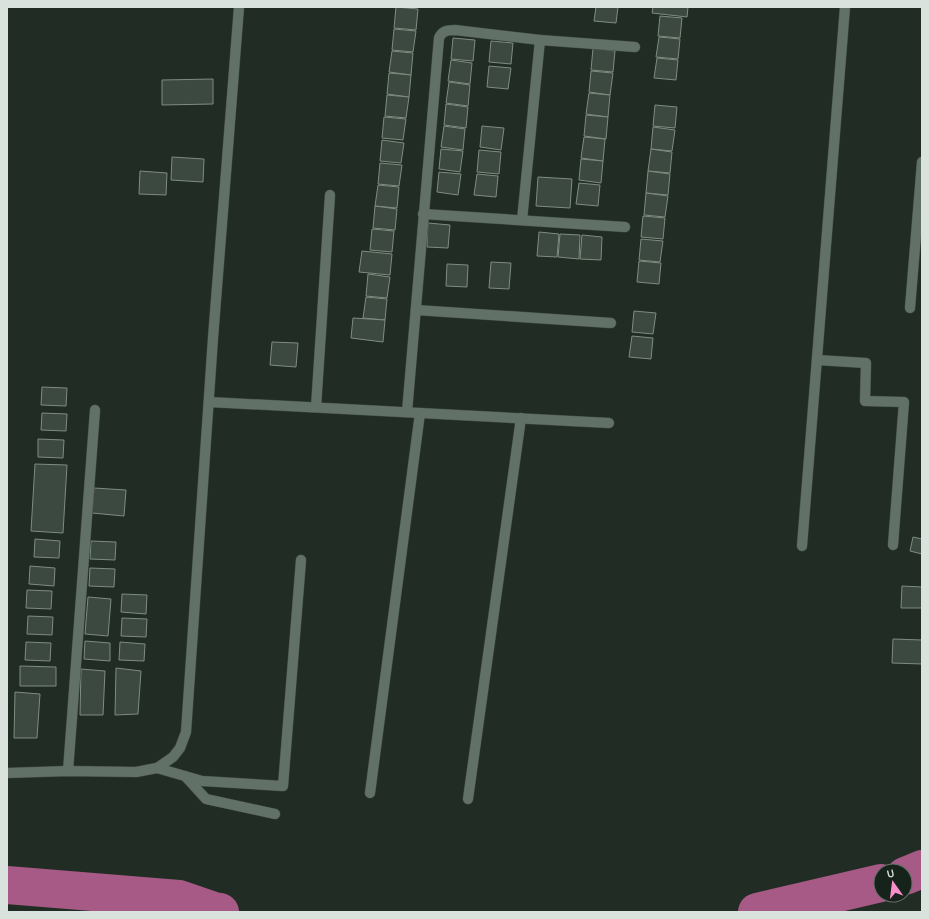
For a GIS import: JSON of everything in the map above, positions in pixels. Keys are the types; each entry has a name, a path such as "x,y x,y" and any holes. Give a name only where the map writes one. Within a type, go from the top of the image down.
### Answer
{"street":[{"path":"7,773 68,771 136,772 157,768 173,757 180,748 186,732 213,338 239,7"},
{"path":"802,546 845,7"},
{"path":"407,412 423,214 440,35 444,31 454,30 540,40 636,46"},
{"path":"522,220 540,40"},
{"path":"910,308 922,162"},
{"path":"316,407 330,195"},
{"path":"423,214 625,226"},
{"path":"416,310 611,323"},
{"path":"817,360 866,363 865,401 904,402 893,544"},
{"path":"209,402 609,423"},
{"path":"68,771 95,410"},
{"path":"370,793 420,413"},
{"path":"468,799 521,418"},
{"path":"157,768 202,781 283,786 301,560"},
{"path":"185,776 206,799 275,814"}],"building":[{"path":"396,7 418,9 416,30 394,28"},
{"path":"596,7 618,7 616,23 594,21"},
{"path":"653,7 688,7 687,17 652,13"},
{"path":"660,16 682,18 680,38 658,36"},
{"path":"394,29 416,31 413,52 392,50"},
{"path":"659,37 680,39 678,59 656,57"},
{"path":"453,38 475,40 473,61 451,59"},
{"path":"491,41 513,43 511,64 489,62"},
{"path":"593,48 615,51 613,72 591,70"},
{"path":"392,51 413,53 411,75 389,72"},
{"path":"657,58 678,60 676,80 654,78"},
{"path":"451,60 472,63 470,84 448,81"},
{"path":"489,66 511,68 508,89 487,87"},
{"path":"591,71 613,73 610,95 589,92"},
{"path":"389,73 411,75 409,97 387,94"},
{"path":"213,79 213,104 162,105 162,80"},
{"path":"449,82 470,85 468,106 446,103"},
{"path":"589,93 610,95 608,117 586,114"},
{"path":"387,95 409,97 406,118 385,116"},
{"path":"446,104 468,107 466,128 444,125"},
{"path":"655,105 677,107 675,128 653,126"},
{"path":"586,115 608,117 606,139 584,136"},
{"path":"384,117 406,119 403,140 382,138"},
{"path":"444,126 465,129 463,150 441,147"},
{"path":"482,126 504,128 501,150 480,147"},
{"path":"653,127 675,130 672,151 651,149"},
{"path":"584,137 605,139 603,161 581,158"},
{"path":"382,140 404,143 401,163 380,161"},
{"path":"441,149 463,151 460,172 439,169"},
{"path":"651,149 672,152 670,173 648,171"},
{"path":"479,150 501,152 499,174 477,172"},
{"path":"172,157 204,159 203,182 171,180"},
{"path":"581,159 603,161 601,183 579,180"},
{"path":"380,163 402,165 399,186 378,184"},
{"path":"140,171 167,173 166,195 139,194"},
{"path":"648,171 670,174 668,195 646,193"},
{"path":"439,172 461,174 458,195 437,192"},
{"path":"477,174 498,176 496,197 474,195"},
{"path":"538,177 572,179 570,208 536,206"},
{"path":"579,183 600,185 598,206 576,204"},
{"path":"378,185 399,187 397,208 375,206"},
{"path":"646,193 668,196 665,217 644,215"},
{"path":"375,206 397,209 395,230 373,228"},
{"path":"643,216 665,218 663,239 641,237"},
{"path":"428,223 450,225 448,248 427,247"},
{"path":"372,229 394,231 392,252 370,250"},
{"path":"539,232 559,234 557,257 537,256"},
{"path":"560,234 580,235 579,259 558,257"},
{"path":"582,235 602,237 601,260 580,259"},
{"path":"641,239 663,241 660,262 639,260"},
{"path":"362,251 392,254 390,275 359,272"},
{"path":"639,261 661,263 659,284 637,282"},
{"path":"491,262 511,263 509,289 489,288"},
{"path":"447,264 468,265 467,287 446,286"},
{"path":"368,274 390,277 387,298 366,296"},
{"path":"366,297 387,299 385,320 363,318"},
{"path":"634,311 656,313 653,334 632,332"},
{"path":"353,318 385,320 383,342 351,338"},
{"path":"632,336 653,338 651,359 629,357"},
{"path":"272,342 298,343 296,367 270,365"},
{"path":"42,387 67,388 66,406 41,405"},
{"path":"42,413 67,414 66,431 41,430"},
{"path":"38,439 64,440 63,458 38,457"},
{"path":"35,464 67,465 63,533 31,531"},
{"path":"94,488 126,490 124,516 92,513"},
{"path":"913,537 922,539 922,554 910,551"},
{"path":"35,539 60,541 59,558 34,557"},
{"path":"91,541 116,542 115,560 90,559"},
{"path":"30,566 55,568 54,586 29,584"},
{"path":"90,568 115,569 114,587 89,586"},
{"path":"902,586 922,587 922,608 901,608"},
{"path":"27,590 52,591 51,609 26,608"},
{"path":"122,594 147,595 146,614 121,612"},
{"path":"88,597 111,599 108,636 85,634"},
{"path":"28,616 53,617 52,635 27,634"},
{"path":"122,618 147,619 146,637 121,636"},
{"path":"893,639 922,640 922,664 892,663"},
{"path":"85,641 110,643 110,661 84,659"},
{"path":"26,642 51,643 50,661 25,660"},
{"path":"120,642 145,644 144,661 119,660"},
{"path":"20,666 56,667 56,686 20,686"},
{"path":"116,668 141,671 138,714 115,715"},
{"path":"81,669 105,671 103,715 80,715"},
{"path":"15,692 40,694 37,738 14,738"}],"waterway":[{"path":"913,873 922,869"},
{"path":"7,885 179,899 220,912"},
{"path":"757,912 873,885"}]}
